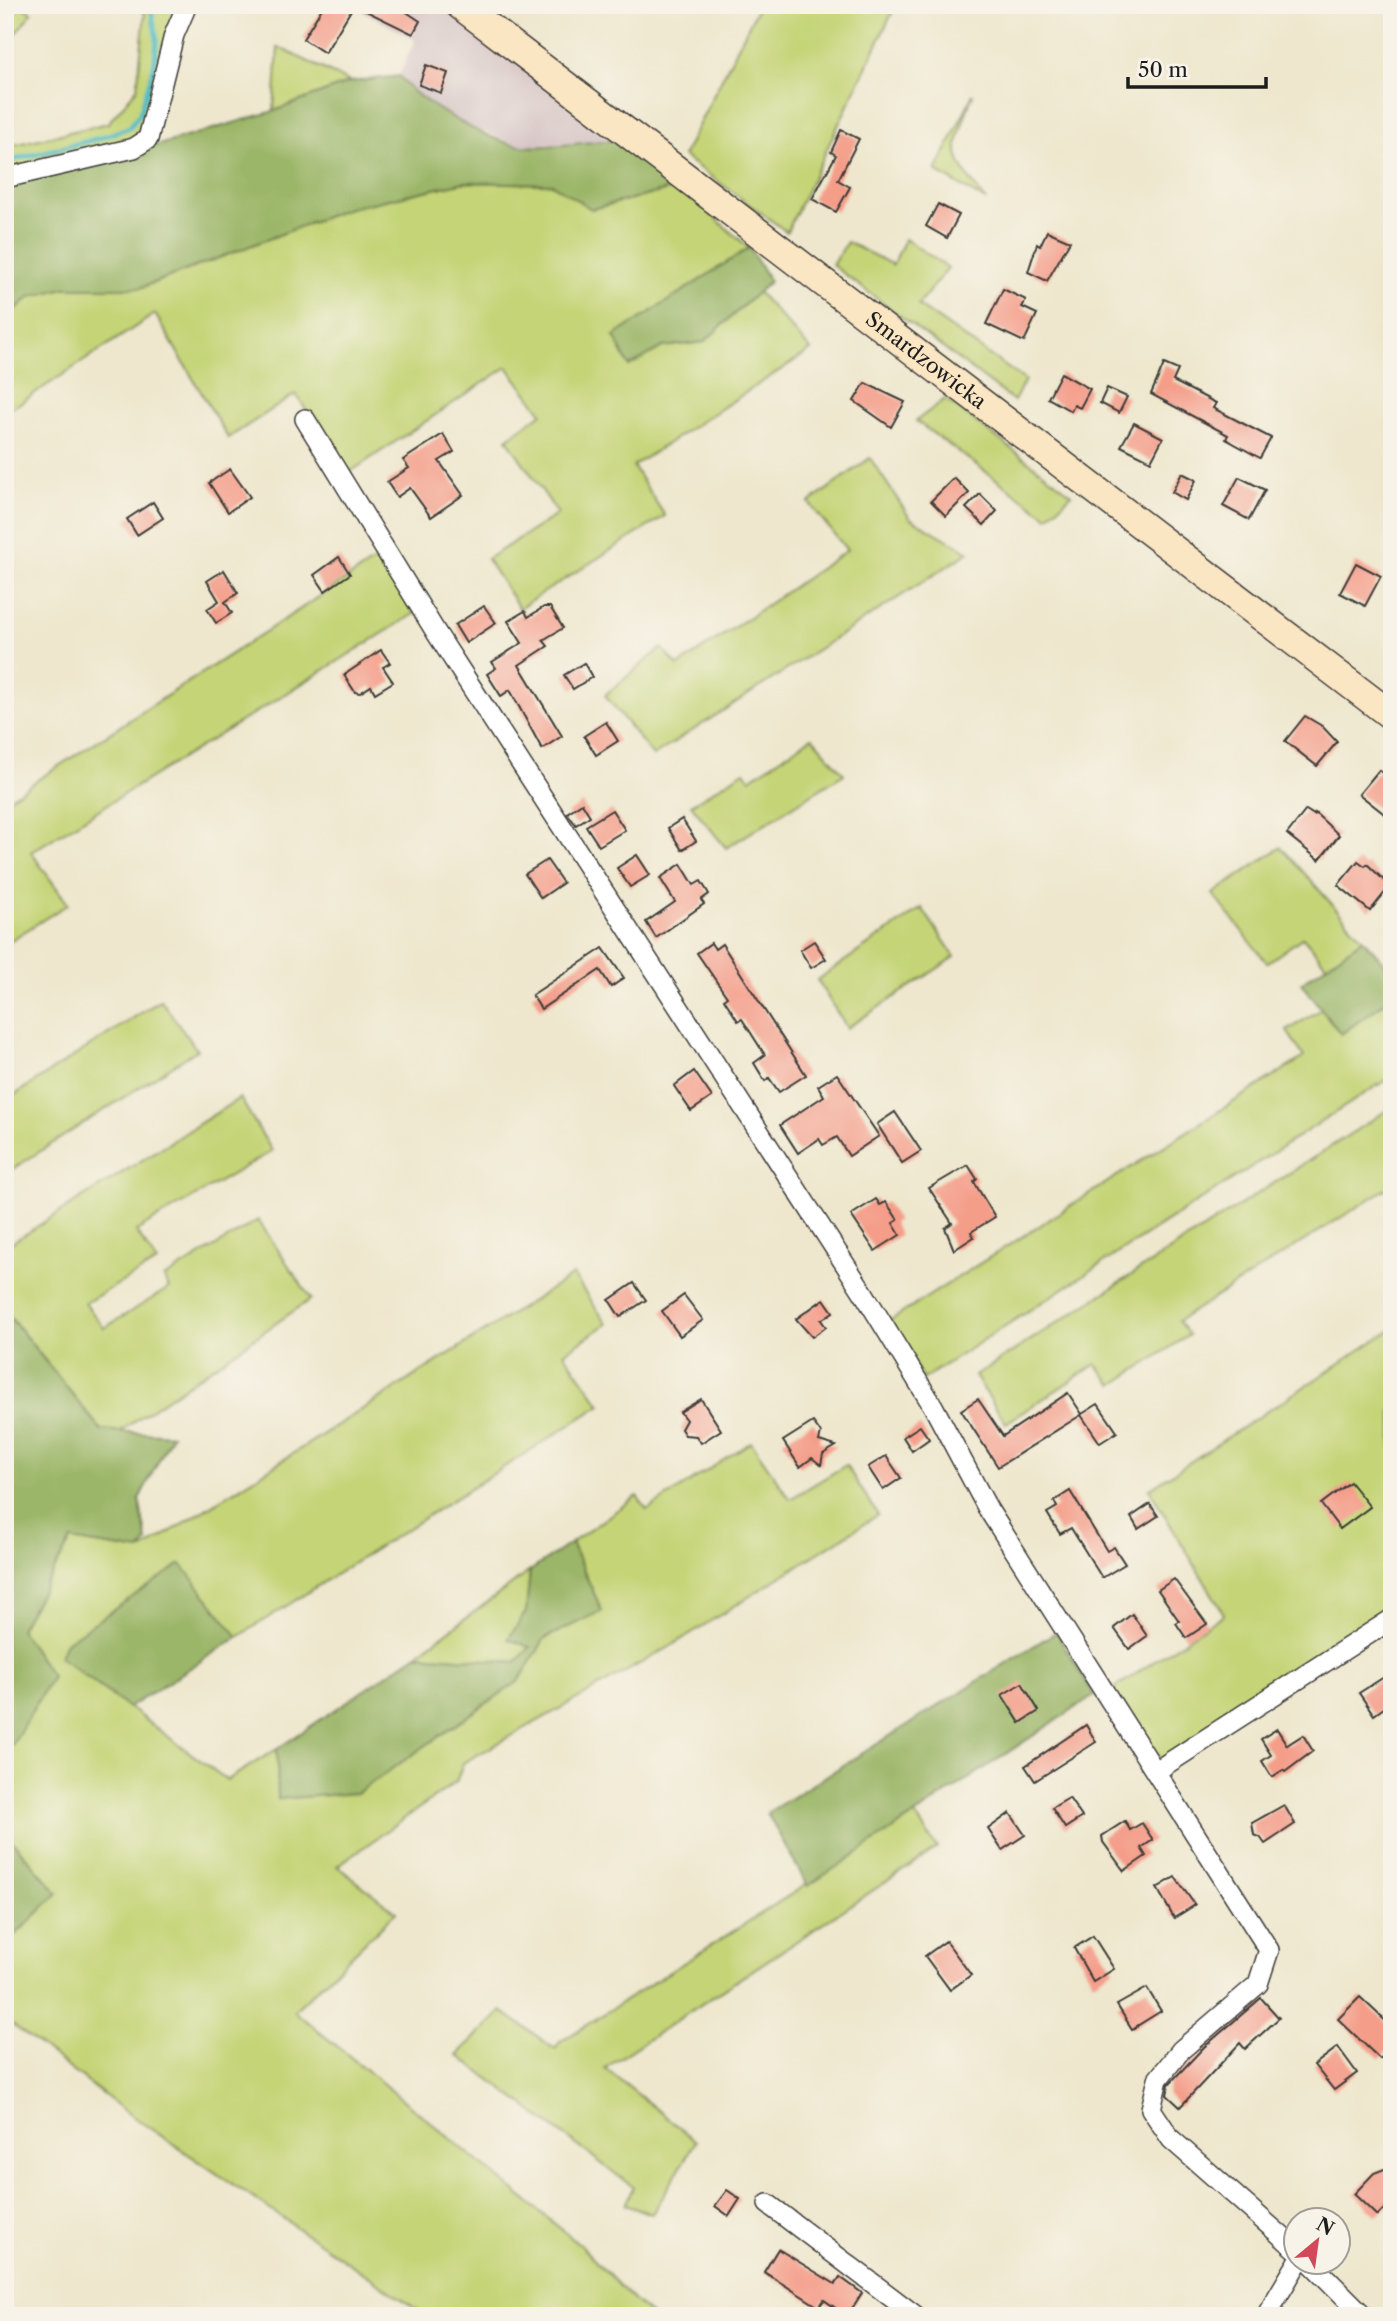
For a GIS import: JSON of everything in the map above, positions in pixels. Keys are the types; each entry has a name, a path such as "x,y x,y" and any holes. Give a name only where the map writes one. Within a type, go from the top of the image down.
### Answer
{"street":[{"path":"5,178 134,148 148,139 174,35 187,5"},
{"name":"Smardzowicka","path":"460,5 1392,716"},
{"path":"305,419 437,634 863,1292 933,1406 988,1508 1269,1950 1258,1984 1181,2050 1158,2079 1151,2109 1171,2139 1282,2237"},
{"path":"1156,1771 1392,1619"},
{"path":"768,2204 916,2316"},
{"path":"1266,2316 1289,2276"},
{"path":"1324,2276 1364,2316"}],"shaded area":[{"path":"350,5 444,5 619,140 520,146 454,119 409,90 399,76 415,40"}],"green space":[{"path":"5,5 20,5 32,13 5,47"},
{"path":"136,5 179,5 150,113 133,139 5,171 5,147 108,123 137,89 145,13"},
{"path":"759,5 896,5 787,232 683,156"},
{"path":"278,47 350,82 274,111"},
{"path":"399,76 437,108 491,137 531,147 619,140 680,187 591,209 552,184 465,182 349,208 140,288 64,288 30,297 5,318 5,186 91,165 274,111 350,82"},
{"path":"973,94 957,151 959,161 986,201 936,171"},
{"path":"465,182 552,184 592,209 680,187 749,248 614,336 663,347 704,342 758,292 811,350 633,466 665,516 519,608 487,559 558,514 507,439 542,413 507,367 347,474 296,394 228,438 155,314 5,413 5,318 30,297 64,288 140,288 349,208"},
{"path":"905,239 948,268 918,305 1025,380 1014,401 832,265 847,242 893,265"},
{"path":"749,248 770,281 704,342 663,347 629,366 614,336"},
{"path":"945,399 1072,494 1048,517 916,421"},
{"path":"870,458 910,518 969,552 653,756 605,695 662,648 678,666 847,550 809,503"},
{"path":"382,556 414,614 31,852 68,904 5,944 5,801"},
{"path":"812,737 844,774 726,848 691,805 744,771 750,779"},
{"path":"1281,847 1363,939 1326,965 1303,937 1267,963 1213,894"},
{"path":"922,908 955,957 847,1028 817,980"},
{"path":"1363,939 1392,971 1392,997 1341,1034 1301,983"},
{"path":"1392,997 1392,1076 923,1379 888,1322 1304,1057 1287,1031 1321,1009 1341,1034"},
{"path":"161,1000 197,1050 5,1174 5,1101"},
{"path":"240,1098 272,1151 136,1231 157,1262 85,1303 104,1328 169,1288 164,1278 258,1220 311,1299 119,1432 101,1430 5,1311 5,1247"},
{"path":"1392,1107 1392,1185 1178,1321 1189,1335 1113,1385 1096,1364 1006,1423 975,1376"},
{"path":"573,1275 607,1324 564,1353 601,1405 238,1637 180,1564 60,1657 227,1780 277,1749 278,1799 519,1681 545,1638 602,1611 571,1543 637,1496 647,1510 751,1442 790,1499 846,1465 878,1515 668,1648 463,1763 456,1782 337,1866 396,1912 294,2011 577,2242 634,2301 653,2316 427,2316 129,2114 5,2019 5,1945 58,1893 5,1833 5,1757 52,1677 20,1629 71,1540 140,1551"},
{"path":"5,1311 101,1430 172,1435 139,1499 147,1541 140,1551 71,1540 20,1629 52,1677 5,1757"},
{"path":"1392,1329 1392,1608 1161,1760 1112,1690 1224,1614 1149,1489"},
{"path":"571,1543 602,1611 545,1638 519,1681 357,1793 278,1799 277,1749 416,1655 516,1662 530,1647 508,1639 526,1612 530,1571"},
{"path":"181,1564 238,1637 128,1708 60,1657 66,1642"},
{"path":"530,1571 526,1612 509,1638 531,1647 516,1662 416,1655"},
{"path":"1056,1632 1094,1695 808,1886 767,1813"},
{"path":"915,1815 937,1848 605,2068 696,2141 652,2214 625,2205 633,2187 457,2055 502,2011 555,2049 560,2042"},
{"path":"5,1833 58,1893 5,1945"}],"building":[{"path":"324,5 354,5 325,53 303,39"},
{"path":"354,5 396,5 420,21 413,34"},
{"path":"426,65 448,73 441,93 419,85"},
{"path":"841,130 859,139 838,180 850,187 836,212 812,199 836,155 831,152"},
{"path":"938,204 959,215 947,238 926,226"},
{"path":"1047,231 1070,241 1047,281 1028,272 1037,244 1040,246"},
{"path":"1003,289 1026,300 1022,307 1037,314 1024,342 986,324"},
{"path":"1164,364 1178,370 1173,381 1216,403 1213,408 1271,438 1260,458 1226,439 1228,435 1151,394"},
{"path":"1061,373 1090,389 1080,408 1074,405 1071,411 1048,398"},
{"path":"865,383 905,402 891,427 854,401"},
{"path":"1107,388 1127,397 1119,413 1100,403"},
{"path":"1134,423 1163,438 1151,461 1121,446"},
{"path":"443,434 454,452 439,461 463,495 431,517 410,488 397,497 387,482 409,468 403,460"},
{"path":"230,469 250,497 228,512 209,483"},
{"path":"1182,473 1196,480 1186,500 1172,492"},
{"path":"1239,477 1265,490 1249,520 1223,506"},
{"path":"954,478 969,493 946,516 931,501"},
{"path":"980,494 997,511 984,525 966,508"},
{"path":"153,502 163,518 137,535 127,519"},
{"path":"339,557 350,574 325,591 314,575"},
{"path":"1356,563 1381,576 1365,606 1340,593"},
{"path":"224,570 238,593 225,602 232,613 216,623 207,609 219,601 207,581"},
{"path":"484,606 496,623 466,643 455,625"},
{"path":"544,607 550,607 563,628 543,640 548,646 519,665 562,736 542,749 510,690 501,696 487,674 496,668 492,662 522,643 508,621 525,611 528,617"},
{"path":"381,650 390,663 383,667 393,682 375,693 371,686 360,693 355,692 344,675"},
{"path":"584,663 592,677 573,689 564,675"},
{"path":"1305,716 1322,726 1337,742 1317,766 1285,741"},
{"path":"606,722 618,741 596,755 584,736"},
{"path":"1379,770 1392,780 1392,820 1359,794"},
{"path":"582,803 590,816 576,825 567,813"},
{"path":"612,810 625,830 599,846 586,826"},
{"path":"1306,810 1314,815 1315,813 1339,835 1319,860 1287,834"},
{"path":"682,819 696,841 682,850 668,828"},
{"path":"637,855 650,875 630,887 617,868"},
{"path":"547,860 563,883 541,898 525,874"},
{"path":"1358,861 1365,866 1367,864 1390,886 1370,911 1338,885"},
{"path":"681,864 694,885 701,881 709,894 701,900 704,904 656,938 646,922 675,902 660,878"},
{"path":"814,941 826,959 811,968 800,950"},
{"path":"711,943 715,949 722,944 806,1075 779,1092 769,1078 765,1081 754,1063 765,1055 742,1019 738,1021 724,999 727,997 697,953"},
{"path":"603,948 624,978 611,987 600,970 541,1009 532,995"},
{"path":"694,1071 712,1097 691,1111 674,1086"},
{"path":"837,1074 879,1136 849,1156 837,1137 823,1145 819,1139 798,1153 780,1125 824,1096 818,1086"},
{"path":"895,1112 921,1151 902,1163 877,1124"},
{"path":"968,1165 977,1179 974,1182 995,1217 971,1232 974,1237 954,1250 945,1228 952,1223 929,1188"},
{"path":"876,1199 880,1205 886,1202 898,1220 893,1223 900,1235 875,1251 851,1215"},
{"path":"634,1283 646,1300 620,1317 609,1300"},
{"path":"684,1295 703,1320 680,1336 662,1311"},
{"path":"824,1299 833,1312 821,1320 826,1327 812,1337 796,1319"},
{"path":"1068,1393 1082,1414 1098,1404 1117,1432 1100,1443 1081,1415 998,1467 961,1410 978,1399 1003,1436"},
{"path":"701,1399 721,1430 701,1443 696,1436 685,1435 681,1429 686,1420 680,1412"},
{"path":"813,1422 821,1433 819,1441 836,1446 823,1454 821,1465 812,1458 800,1467 783,1441"},
{"path":"920,1426 929,1439 912,1451 903,1437"},
{"path":"886,1456 901,1478 883,1490 868,1467"},
{"path":"1350,1482 1370,1507 1340,1529 1321,1504"},
{"path":"1070,1491 1107,1551 1114,1547 1125,1564 1102,1578 1071,1528 1060,1534 1047,1513 1057,1507 1054,1501"},
{"path":"1150,1504 1158,1516 1138,1529 1131,1517"},
{"path":"1174,1579 1207,1624 1186,1638 1176,1623 1179,1621 1158,1590"},
{"path":"1132,1614 1147,1636 1129,1649 1114,1628"},
{"path":"1392,1672 1392,1702 1374,1715 1359,1693"},
{"path":"1022,1683 1039,1711 1020,1723 1002,1695"},
{"path":"1086,1725 1096,1742 1035,1781 1025,1766"},
{"path":"1277,1729 1287,1745 1303,1735 1313,1751 1285,1772 1283,1770 1272,1777 1262,1761 1271,1755 1261,1739"},
{"path":"1069,1798 1082,1817 1065,1828 1052,1808"},
{"path":"1284,1805 1295,1824 1265,1844 1260,1837 1254,1835 1252,1823"},
{"path":"1010,1813 1025,1835 1002,1850 988,1829"},
{"path":"1125,1821 1130,1830 1142,1823 1153,1840 1141,1848 1146,1856 1124,1871 1103,1842 1102,1836"},
{"path":"1175,1877 1195,1905 1174,1918 1157,1888"},
{"path":"1093,1936 1114,1969 1093,1982 1074,1948"},
{"path":"946,1941 971,1975 950,1990 925,1956"},
{"path":"1147,1988 1161,2011 1132,2029 1117,2005"},
{"path":"1360,1997 1392,2027 1392,2047 1380,2059 1338,2019"},
{"path":"1261,1998 1279,2018 1245,2049 1240,2043 1180,2107 1167,2095 1169,2084 1204,2047"},
{"path":"1338,2047 1357,2073 1334,2090 1314,2065"},
{"path":"1392,2166 1392,2201 1377,2216 1354,2194 1374,2173"},
{"path":"727,2190 740,2199 729,2216 715,2206"},
{"path":"778,2249 835,2284 840,2277 862,2293 847,2316 824,2300 819,2307 764,2272"}],"waterway":[{"path":"5,162 100,138 130,127 140,113 154,67 157,39 150,5"}]}
